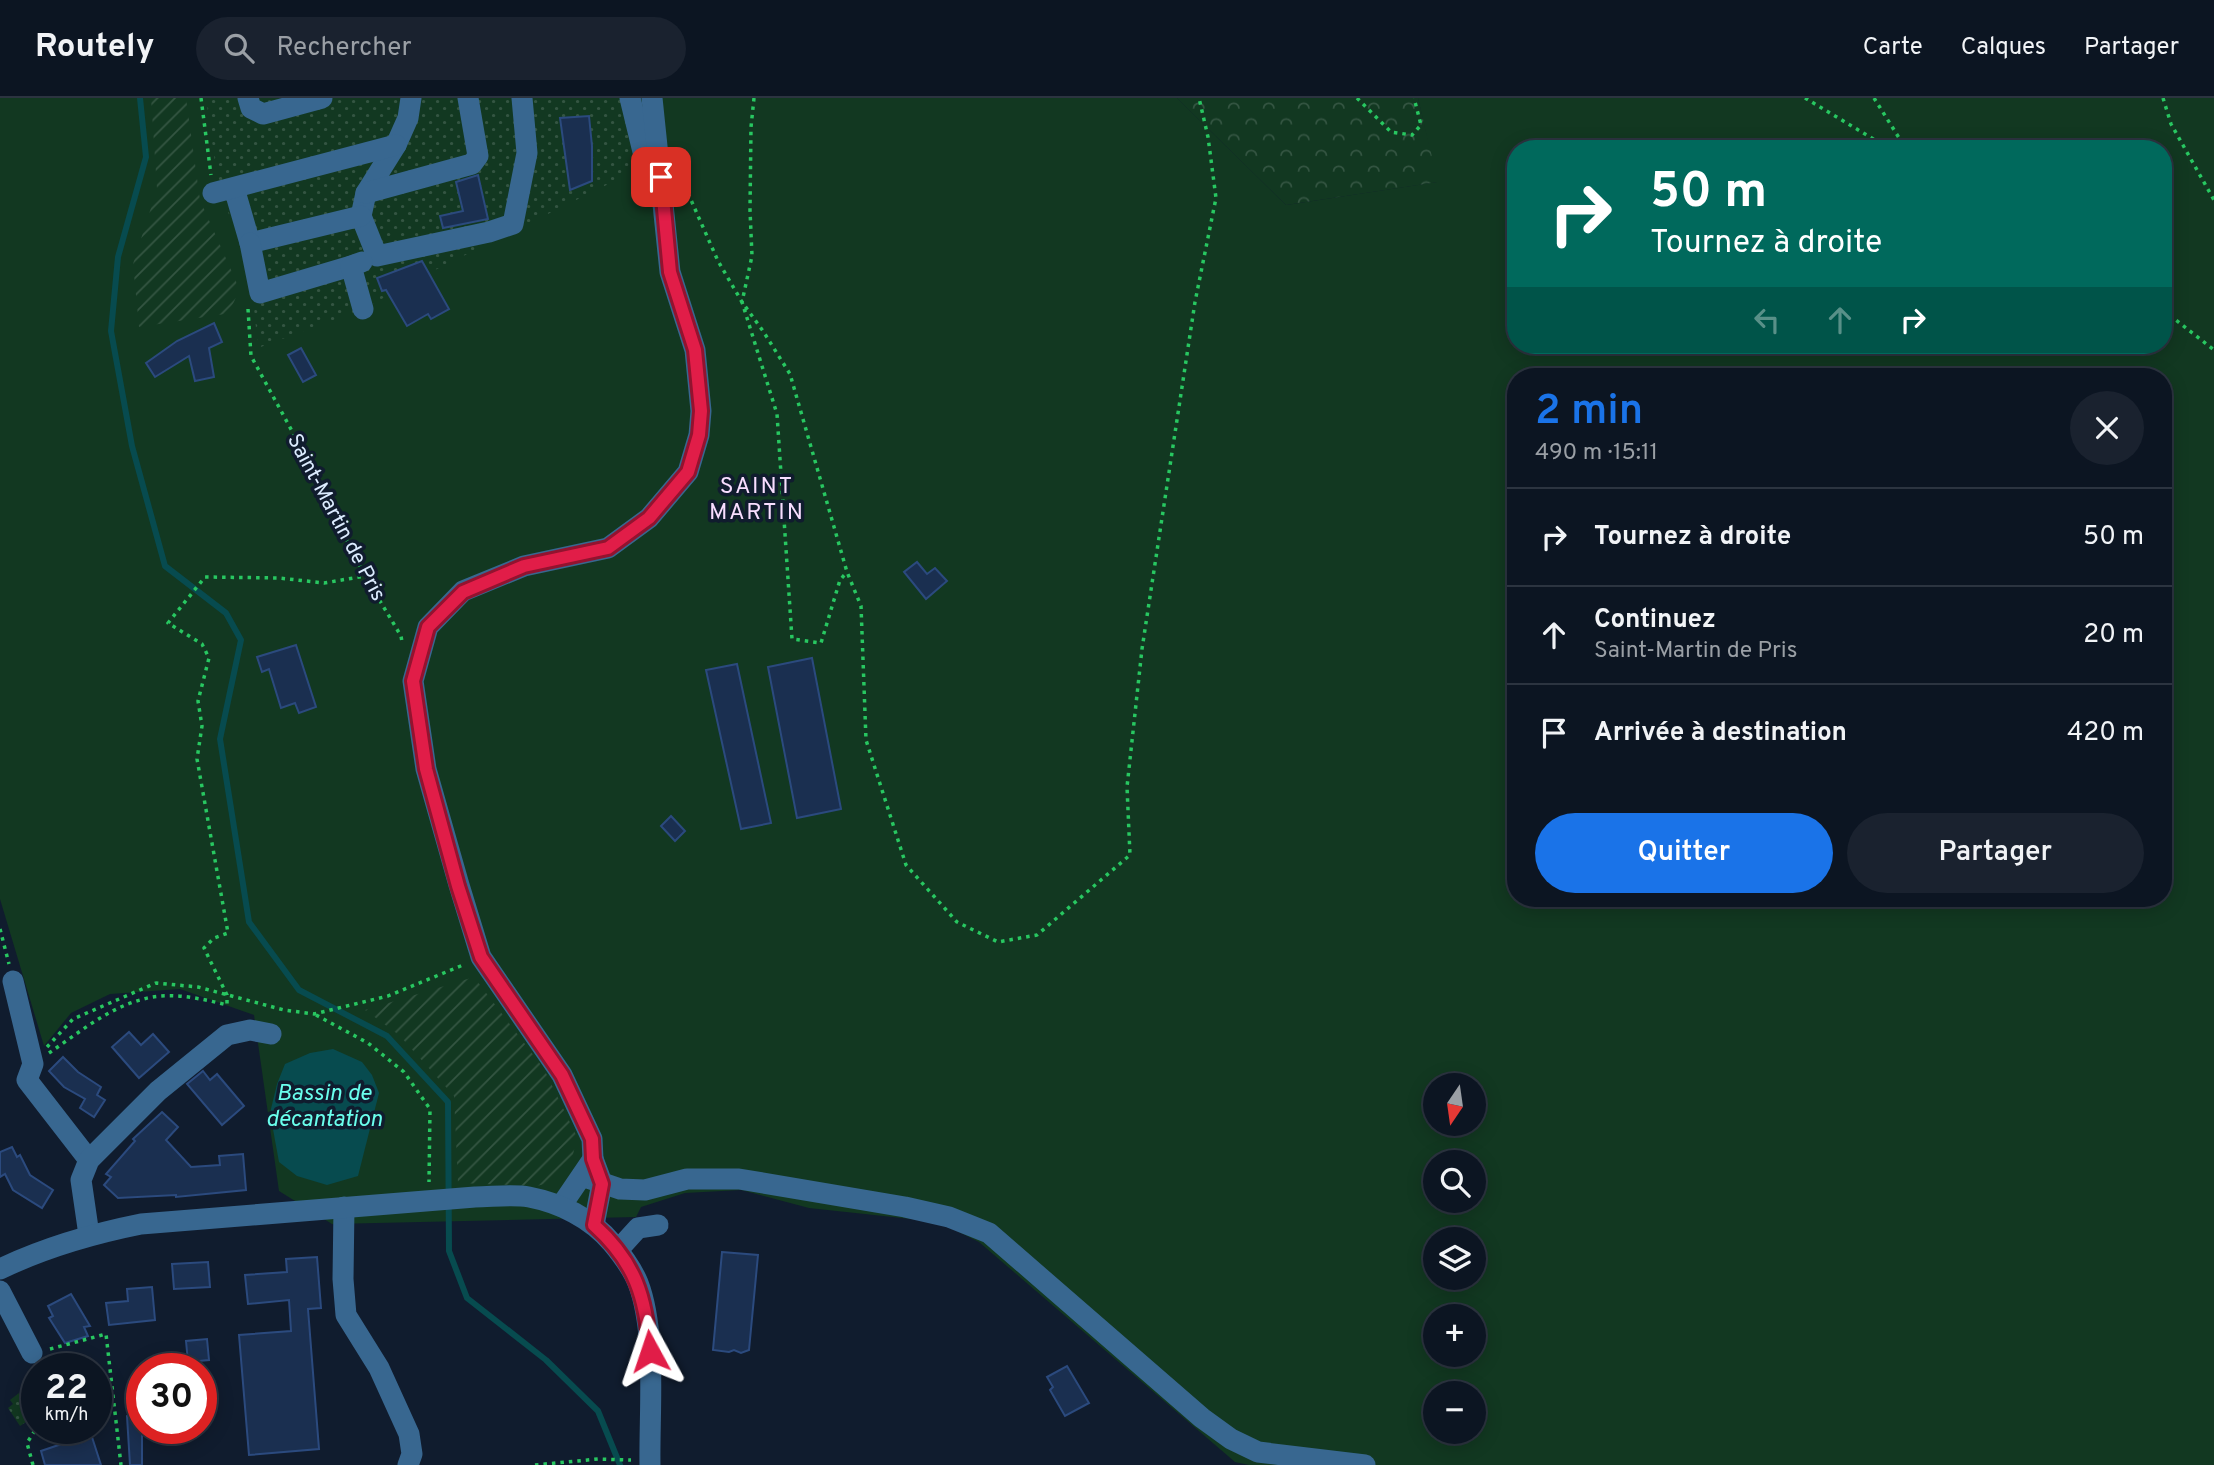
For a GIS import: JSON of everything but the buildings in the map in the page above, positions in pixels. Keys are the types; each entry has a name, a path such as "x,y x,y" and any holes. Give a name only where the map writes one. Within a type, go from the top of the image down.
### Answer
{"street":[{"path":"248,98 251,108 262,114 322,98"},
{"path":"377,256 361,216 366,193 396,145 408,118 411,98"},
{"path":"366,193 472,164 478,156 468,98"},
{"path":"396,145 223,190 250,243 260,293 377,256 489,232 513,224 527,153 522,98"},
{"path":"630,98 645,160 661,183"},
{"path":"561,1206 587,1168 592,1139 562,1075 481,957 458,886 426,769 413,681 428,627 463,592 524,566 608,548 649,518 688,472 699,435 700,399 695,350 670,272 652,98"},
{"path":"250,243 361,216"},
{"path":"351,266 363,309"},
{"path":"13,981 30,1072 89,1160"},
{"path":"89,1235 81,1180 89,1160 158,1091 227,1035 250,1030 271,1034"},
{"path":"587,1168 602,1184 620,1189 645,1190 687,1179 739,1178 949,1217 989,1233 1202,1418 1231,1439 1258,1451 1365,1465"},
{"path":"594,1225 602,1184"},
{"path":"0,1269 53,1246 141,1224 475,1197 526,1196 561,1206 594,1225 618,1250 638,1284 648,1325 641,1463"},
{"path":"344,1208 343,1279 346,1315 379,1368 409,1434 412,1454 408,1465"},
{"path":"618,1250 638,1228 657,1224"},
{"path":"0,1291 32,1353"}],"path":[{"path":"754,98 750,210 752,256 742,302 776,414 792,639 821,643 840,580 847,572"},
{"path":"661,183 687,191 718,261 790,374 847,572 861,606 866,740 906,865 957,922 998,942 1037,934 1130,855 1127,787 1142,649 1195,302 1216,198 1208,137 1199,98"},
{"path":"1357,98 1391,132 1412,135 1421,125 1414,98"},
{"path":"1805,98 1875,140"},
{"path":"1874,98 1900,140"},
{"path":"2163,98 2171,124 2214,200"},
{"path":"2172,316 2214,349"},
{"name":"Saint-Martin de Pris","path":"251,356 365,576 401,636 404,647"},
{"path":"30,1072 81,1030 140,999 175,995 227,1005 227,995 204,948 214,938 228,933 197,760 202,726 198,701 209,658 202,644 168,623 205,577 279,578 324,583 365,576"},
{"path":"0,929 13,981"},
{"path":"314,1014 388,996 481,957"},
{"path":"30,1072 73,1019 156,983 198,987 284,1010 314,1014 368,1043 404,1072 429,1109 430,1163 427,1200"},
{"path":"32,1353 106,1334 108,1353"},
{"path":"112,1386 121,1465"},
{"path":"27,1444 33,1465"},
{"path":"535,1465 598,1459 626,1460"}],"green space":[{"path":"0,98 1177,98 1286,205 1437,182 1418,98 2214,98 2214,1465 1249,1465 1235,1462 979,1242 939,1222 809,1208 741,1190 685,1193 641,1207 636,1217 332,1224 279,1191 254,1015 180,989 110,994 71,1013 44,1046 0,899"},
{"path":"151,98 186,98 200,200 236,281 237,291 234,302 225,314 139,327 133,264 157,189"},
{"path":"206,98 641,98 649,164 435,270 363,309 258,348 251,278 242,245 219,191"},
{"path":"1177,98 1418,98 1438,182 1286,205"},
{"path":"474,977 544,1069 577,1137 572,1159 559,1180 537,1186 458,1183 454,1096 399,1035 365,1010"},
{"path":"19,1393 21,1396 20,1426 8,1408 13,1404 10,1400"}],"water":[{"name":"Bassin de décantation","path":"333,1049 362,1062 372,1075 379,1093 358,1176 327,1185 297,1176 279,1162 270,1113 285,1064 310,1053"}],"waterway":[{"path":"140,98 146,157 118,257 111,331 132,446 165,566 226,613 241,640 220,739 249,922 299,990 387,1036 448,1102 449,1251 467,1298 546,1360 598,1411 620,1465"}],"district":[{"name":"SAINT MARTIN","path":"757,498"}],"route":[{"path":"650,1351 648,1325 638,1284 618,1250 594,1225 602,1184 593,1159 592,1139 562,1075 481,957 458,886 426,769 413,681 428,627 463,592 524,566 608,548 649,518 688,472 699,435 701,411 695,350 670,272 661,177"}]}
